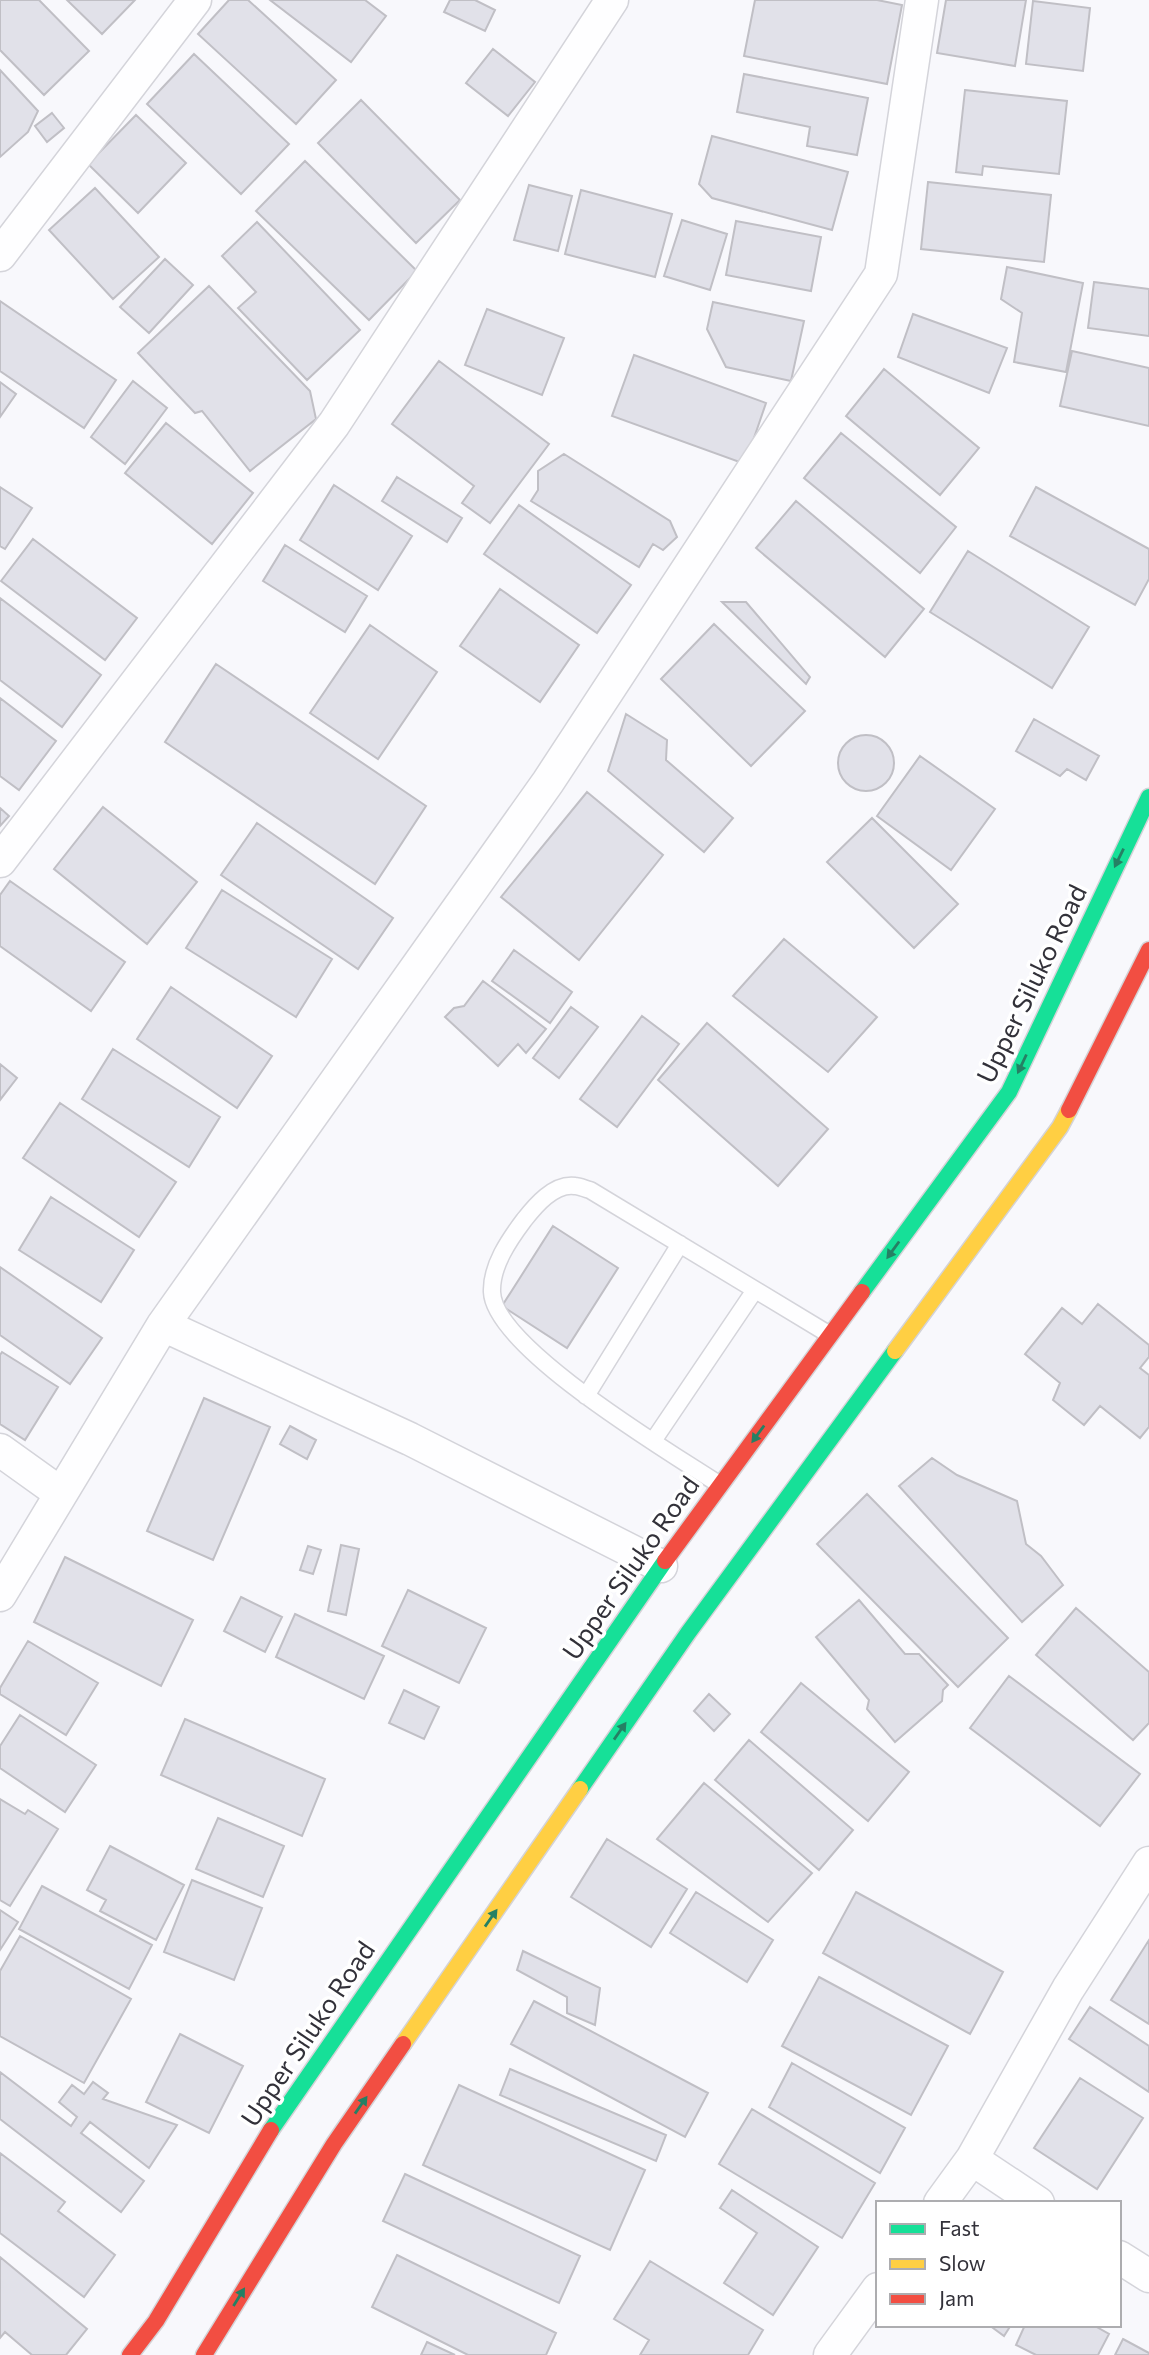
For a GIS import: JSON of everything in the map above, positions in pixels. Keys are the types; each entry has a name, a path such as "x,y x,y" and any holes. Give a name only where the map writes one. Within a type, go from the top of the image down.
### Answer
{"main road":[{"name":"Upper Siluko Road","path":"130,2355 156,2321 282,2111 661,1566 1009,1092 1149,797"},
{"path":"204,2355 334,2144 688,1633 1060,1127 1149,950"}],"street":[{"path":"0,255 195,0"},
{"path":"0,860 334,424 612,0"},
{"path":"0,1595 163,1325 548,782 881,274 922,0"},
{"path":"163,1325 410,1439 661,1566"},
{"path":"0,1450 60,1493"},
{"path":"941,2201 972,2159 1068,1989 1149,1863"},
{"path":"972,2159 1035,2201"},
{"path":"1121,2258 1149,2276"},
{"path":"830,2355 876,2292"}],"lane":[{"path":"720,1485 586,1396 517,1337 499,1310 492,1293 496,1269 508,1242 536,1204 554,1191 573,1185 590,1190 830,1335"},
{"path":"586,1396 680,1244"},
{"path":"653,1441 755,1290"}],"building":[{"path":"0,0 39,0 89,51 44,95 0,50"},
{"path":"67,0 135,0 102,34"},
{"path":"229,0 248,0 336,80 296,124 198,34"},
{"path":"270,0 365,0 386,16 351,62"},
{"path":"450,0 475,0 495,10 485,31 444,12"},
{"path":"755,0 877,0 902,5 887,84 744,56"},
{"path":"946,0 1026,0 1015,66 937,53"},
{"path":"1033,1 1090,8 1083,71 1026,64"},
{"path":"493,49 535,82 508,116 466,83"},
{"path":"194,54 289,144 241,194 147,104"},
{"path":"0,70 38,111 28,132 0,157"},
{"path":"744,74 868,98 857,155 807,146 810,127 737,112"},
{"path":"965,90 1067,101 1059,174 983,166 982,175 956,172"},
{"path":"361,100 460,200 416,243 318,143"},
{"path":"52,113 64,128 47,142 35,126"},
{"path":"136,115 186,163 138,213 88,164"},
{"path":"712,136 848,172 832,230 712,198 699,184"},
{"path":"305,161 417,271 369,320 256,211"},
{"path":"928,182 1051,195 1044,262 921,249"},
{"path":"529,185 572,196 558,251 514,240"},
{"path":"95,188 159,257 113,299 49,230"},
{"path":"581,190 672,214 655,277 565,254"},
{"path":"682,220 727,234 710,290 664,276"},
{"path":"736,221 821,237 811,291 726,275"},
{"path":"257,222 360,330 307,380 238,308 256,292 222,256"},
{"path":"165,259 193,285 149,333 120,307"},
{"path":"1007,267 1083,283 1066,372 1014,362 1022,313 1001,299"},
{"path":"1094,282 1149,289 1149,336 1088,328"},
{"path":"209,286 310,391 316,419 250,471 202,411 195,413 138,353"},
{"path":"0,301 116,380 84,428 0,371"},
{"path":"713,302 804,321 791,381 726,367 707,329"},
{"path":"487,309 564,338 542,395 465,365"},
{"path":"913,314 1007,348 989,393 898,357"},
{"path":"1072,351 1149,368 1149,426 1060,406"},
{"path":"634,355 766,403 745,464 612,416"},
{"path":"439,361 549,444 490,523 462,503 474,486 392,424"},
{"path":"884,369 979,448 940,495 846,416"},
{"path":"133,381 167,408 125,464 91,437"},
{"path":"0,382 16,394 0,417"},
{"path":"166,423 253,493 212,544 125,473"},
{"path":"841,433 956,527 920,573 804,478"},
{"path":"564,454 670,521 677,537 663,550 653,544 639,567 531,501 538,490 538,471"},
{"path":"397,477 462,518 447,542 382,501"},
{"path":"334,485 412,536 378,590 300,540"},
{"path":"0,487 32,508 5,549 0,546"},
{"path":"1036,487 1149,549 1149,579 1135,605 1010,536"},
{"path":"796,501 924,609 885,657 756,548"},
{"path":"519,505 631,585 597,633 484,554"},
{"path":"33,539 137,618 105,660 1,581"},
{"path":"285,545 367,596 345,632 263,581"},
{"path":"968,551 1089,627 1052,688 930,612"},
{"path":"500,589 579,645 540,702 460,646"},
{"path":"0,598 101,675 62,727 0,680"},
{"path":"722,602 746,602 810,677 806,684"},
{"path":"714,624 805,711 751,766 661,679"},
{"path":"370,625 437,672 378,759 310,713"},
{"path":"216,664 426,806 375,884 165,742"},
{"path":"0,698 56,741 19,790 0,776"},
{"path":"626,714 667,740 666,760 733,818 704,852 608,771"},
{"path":"1034,719 1099,756 1086,780 1067,769 1060,776 1016,751"},
{"path":"866,735 877,737 886,743 892,752 892,774 886,783 877,789 866,791 855,789 846,783 840,774 838,763 840,752 846,743 855,737"},
{"path":"920,756 995,809 951,870 877,816"},
{"path":"587,792 663,855 579,960 501,897"},
{"path":"103,807 197,882 147,944 54,869"},
{"path":"0,808 9,816 0,826"},
{"path":"872,818 958,904 914,948 827,862"},
{"path":"257,823 393,918 358,969 221,875"},
{"path":"10,881 125,962 91,1011 0,946 0,895"},
{"path":"222,890 332,959 296,1017 186,948"},
{"path":"784,939 877,1017 828,1072 733,996"},
{"path":"514,950 572,992 550,1023 492,981"},
{"path":"483,981 546,1029 526,1053 518,1044 498,1066 445,1017 454,1008 464,1006"},
{"path":"171,987 272,1056 237,1108 137,1039"},
{"path":"571,1007 598,1027 559,1078 533,1058"},
{"path":"642,1016 679,1044 617,1127 580,1099"},
{"path":"707,1023 828,1129 778,1186 658,1080"},
{"path":"113,1049 220,1117 189,1167 82,1099"},
{"path":"0,1064 17,1078 0,1100"},
{"path":"60,1103 176,1182 139,1237 23,1158"},
{"path":"51,1197 134,1250 101,1302 19,1250"},
{"path":"553,1226 618,1268 567,1348 502,1306"},
{"path":"0,1267 102,1338 70,1384 0,1335"},
{"path":"1098,1304 1149,1345 1149,1357 1140,1368 1149,1375 1149,1427 1140,1438 1100,1406 1084,1425 1053,1400 1060,1383 1025,1354 1062,1308 1082,1324"},
{"path":"2,1352 58,1387 25,1440 0,1424"},
{"path":"204,1398 270,1427 213,1560 147,1531"},
{"path":"290,1426 316,1440 307,1459 280,1444"},
{"path":"932,1458 957,1475 1017,1501 1026,1544 1041,1556 1063,1585 1022,1622 899,1486"},
{"path":"867,1494 1008,1638 958,1687 817,1544"},
{"path":"341,1545 359,1549 346,1615 328,1611"},
{"path":"308,1546 321,1550 313,1574 300,1570"},
{"path":"65,1557 193,1620 161,1686 34,1622"},
{"path":"408,1590 486,1628 459,1683 382,1646"},
{"path":"241,1597 282,1617 265,1652 224,1631"},
{"path":"859,1600 905,1654 919,1654 948,1685 943,1690 942,1701 895,1742 867,1709 869,1700 816,1637"},
{"path":"1076,1608 1149,1672 1149,1723 1133,1740 1036,1655"},
{"path":"295,1614 384,1656 364,1699 276,1657"},
{"path":"28,1641 98,1683 66,1735 0,1694 0,1688"},
{"path":"1009,1676 1140,1774 1100,1826 970,1728"},
{"path":"801,1683 909,1772 868,1821 761,1732"},
{"path":"404,1690 439,1707 424,1739 389,1723"},
{"path":"709,1694 730,1714 714,1731 694,1711"},
{"path":"20,1715 96,1765 65,1812 0,1768 0,1746"},
{"path":"185,1719 325,1779 302,1836 161,1775"},
{"path":"749,1740 853,1830 819,1870 715,1780"},
{"path":"704,1783 812,1873 768,1922 657,1839"},
{"path":"0,1799 25,1814 28,1810 58,1829 10,1906 0,1900"},
{"path":"218,1818 284,1846 263,1897 196,1869"},
{"path":"607,1839 687,1889 651,1947 571,1897"},
{"path":"110,1846 184,1885 156,1940 100,1911 106,1900 87,1890"},
{"path":"192,1880 262,1908 234,1980 164,1952"},
{"path":"42,1886 152,1945 129,1989 19,1929"},
{"path":"696,1892 773,1940 747,1982 670,1933"},
{"path":"856,1892 1003,1972 970,2034 823,1953"},
{"path":"0,1910 18,1922 0,1950"},
{"path":"20,1936 131,1999 84,2083 0,2036 0,1971"},
{"path":"1149,1940 1149,2024 1111,2000"},
{"path":"523,1951 600,1988 595,2025 567,2013 567,1997 517,1970"},
{"path":"819,1977 948,2046 911,2115 782,2046"},
{"path":"534,2001 708,2093 685,2137 511,2044"},
{"path":"1090,2007 1149,2046 1149,2092 1069,2039"},
{"path":"180,2034 243,2066 209,2133 146,2102"},
{"path":"792,2063 905,2128 880,2173 769,2107"},
{"path":"510,2069 666,2135 656,2161 500,2095"},
{"path":"0,2072 71,2126 77,2117 59,2102 72,2085 84,2094 93,2082 108,2093 103,2099 177,2125 149,2168 90,2122 81,2133 144,2181 121,2212 0,2119"},
{"path":"1080,2078 1143,2118 1097,2189 1034,2148"},
{"path":"459,2085 645,2170 610,2250 423,2165"},
{"path":"752,2109 875,2183 842,2238 719,2164"},
{"path":"0,2153 65,2202 58,2211 115,2255 84,2297 0,2233"},
{"path":"405,2174 580,2256 559,2303 383,2221"},
{"path":"732,2190 818,2247 773,2315 724,2283 757,2233 720,2208"},
{"path":"397,2255 556,2333 546,2355 468,2355 372,2307"},
{"path":"0,2257 87,2329 66,2355 32,2355 5,2332 0,2338"},
{"path":"650,2261 763,2330 748,2355 640,2355 649,2340 614,2319"},
{"path":"992,2327 1010,2327 1004,2336"},
{"path":"1024,2327 1097,2327 1109,2334 1098,2355 1036,2355 1016,2345"},
{"path":"1123,2339 1149,2353 1149,2355 1115,2355"},
{"path":"427,2342 455,2355 421,2355"}],"traffic: fast":[{"path":"862,1292 1009,1092 1149,797"},
{"path":"580,1789 688,1633 895,1351"},
{"path":"271,2130 665,1561"}],"traffic: slow":[{"path":"895,1351 1060,1127 1069,1110"},
{"path":"403,2044 580,1789"}],"traffic: jam":[{"path":"1069,1110 1149,950"},
{"path":"665,1561 862,1292"},
{"path":"204,2355 334,2144 403,2044"},
{"path":"130,2355 156,2321 271,2130"}]}
